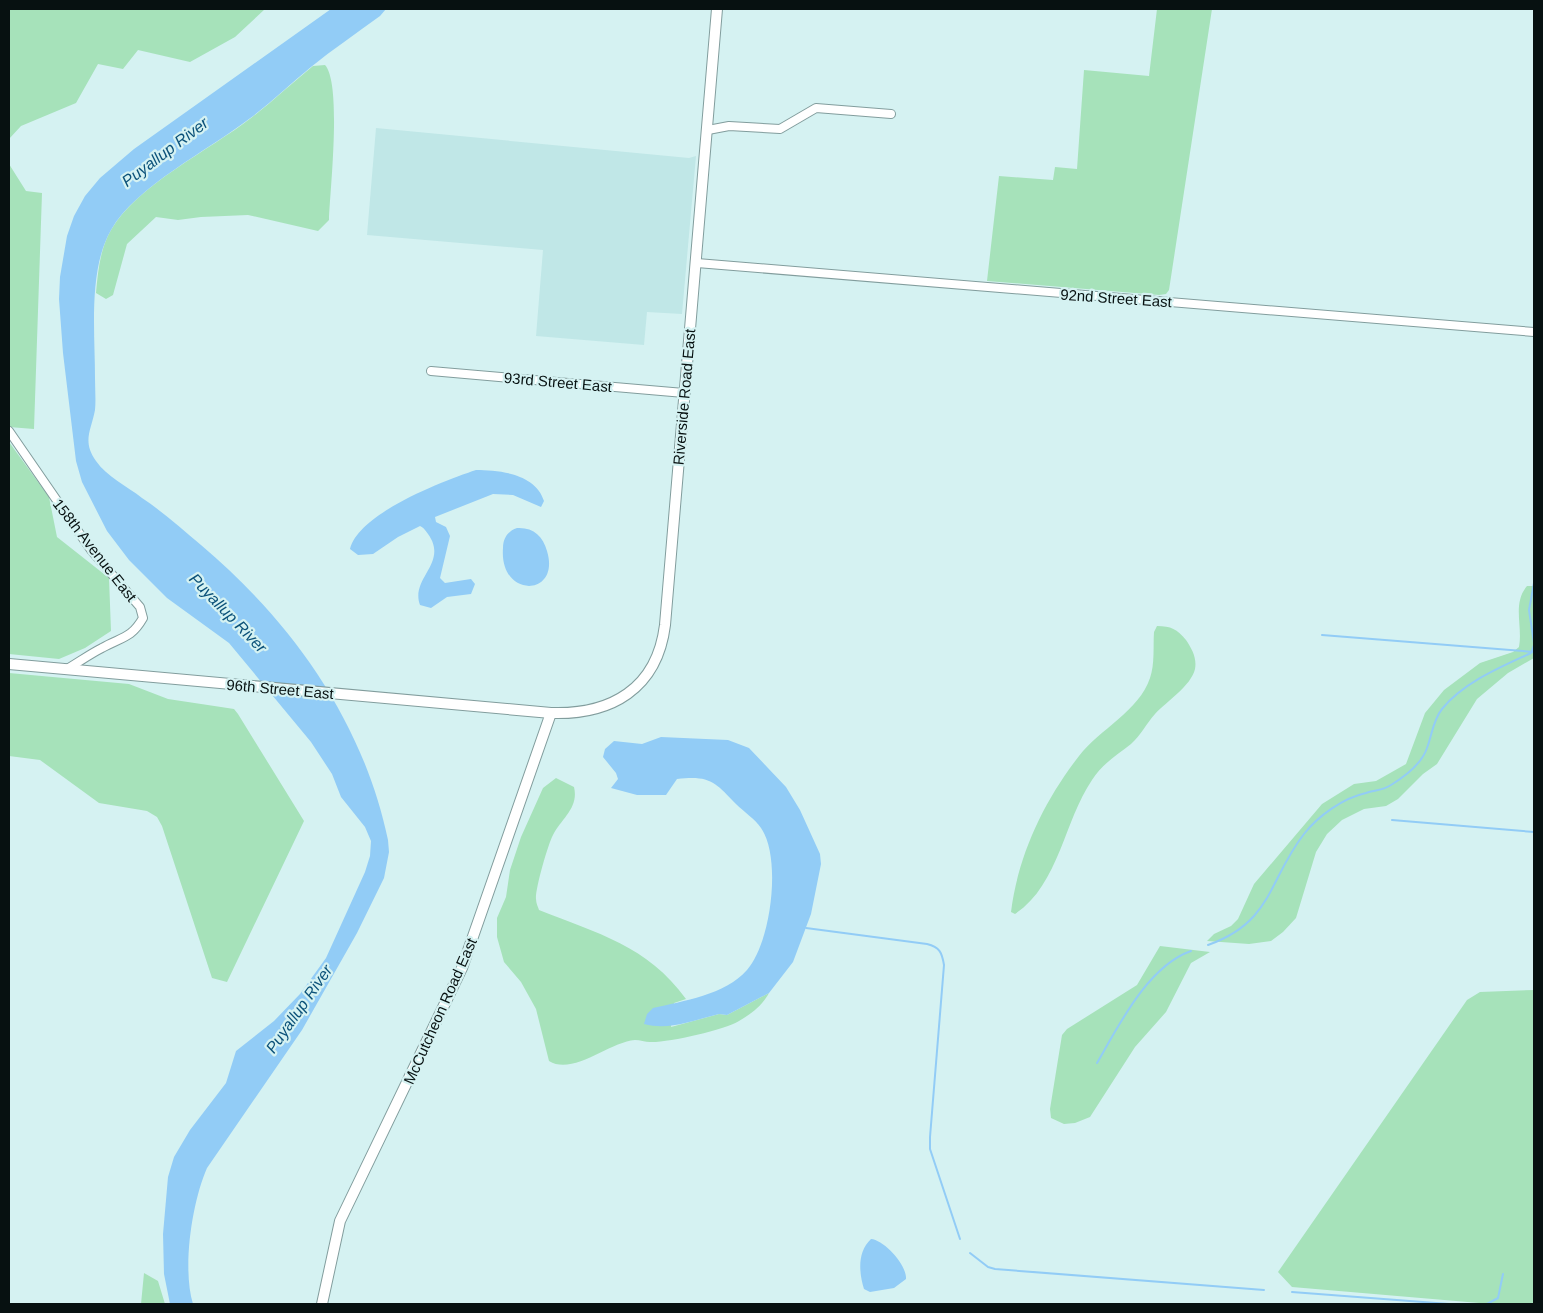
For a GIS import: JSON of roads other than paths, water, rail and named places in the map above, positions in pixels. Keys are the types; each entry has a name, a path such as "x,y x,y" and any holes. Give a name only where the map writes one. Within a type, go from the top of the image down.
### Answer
{"street":[{"name":"Riverside Road East","path":"551,713 578,714 604,708 625,696 645,677 659,651 665,626 718,9"},
{"path":"708,130 729,126 780,130 816,108 891,114"},
{"name":"92nd Street East","path":"697,263 1534,332"},
{"name":"93rd Street East","path":"431,371 684,393"},
{"name":"158th Avenue East","path":"9,431 91,550 140,607 143,618 136,630 128,637 104,646 67,669"},
{"name":"96th Street East","path":"9,664 551,713"},
{"name":"McCutcheon Road East","path":"322,1304 340,1221 462,968 551,713"}],"water":[{"name":"Puyallup River","path":"331,9 386,9 380,16 311,67 257,113 137,198 122,214 111,230 104,246 96,283 94,302 95,410 88,442 92,454 106,472 165,515 234,575 294,641 342,715 361,755 377,796 388,840 389,852 384,878 357,933 302,1030 207,1168 197,1199 190,1235 188,1272 193,1304 170,1304 164,1274 163,1234 168,1177 174,1157 190,1130 226,1083 236,1051 274,1021 300,994 326,958 365,872 370,856 371,841 365,827 341,797 332,774 311,742 229,643 167,598 129,560 107,531 82,482 76,461 63,353 59,299 60,277 67,236 74,216 85,196 100,178 134,149"},
{"path":"476,470 496,471 525,479 540,492 544,501 541,507 513,495 493,494 435,517 436,522 446,527 450,536 440,578 445,583 471,579 475,584 471,594 447,597 431,608 420,605 418,595 420,587 434,554 433,544 428,534 420,526 398,537 373,554 358,555 350,549 357,536 369,523 385,511 424,490"},
{"path":"517,528 528,529 540,537 547,551 549,566 545,577 538,584 529,586 519,583 510,576 504,565 503,548 505,538"},
{"path":"661,737 728,740 749,748 786,787 800,810 820,854 821,864 811,914 793,962 769,993 727,1015 719,1014 682,1024 653,1026 644,1024 647,1014 653,1008 716,991 738,979 747,970 762,941 768,921 772,879 771,859 761,828 717,785 705,779 677,779 666,795 637,795 611,788 618,779 616,773 603,757 605,749 614,741 642,744"},
{"path":"871,1239 888,1248 903,1267 906,1279 894,1288 870,1292 864,1289 860,1263 863,1250"}],"waterway":[{"path":"1534,583 1529,610 1534,643"},
{"path":"1322,635 1534,652"},
{"path":"1208,945 1229,936 1257,912 1267,898 1292,851 1316,821 1340,803 1357,795 1385,788 1407,774 1425,754 1437,718 1451,699 1484,676 1531,653 1534,645"},
{"path":"1392,820 1534,832"},
{"path":"806,928 927,944 938,949 941,954 944,965 930,1149 960,1239"},
{"path":"1097,1063 1125,1015 1148,983 1161,969 1191,951"},
{"path":"970,1253 988,1267 995,1269 1264,1290"},
{"path":"1487,1304 1498,1298 1503,1274"},
{"path":"1292,1292 1449,1304"}]}
